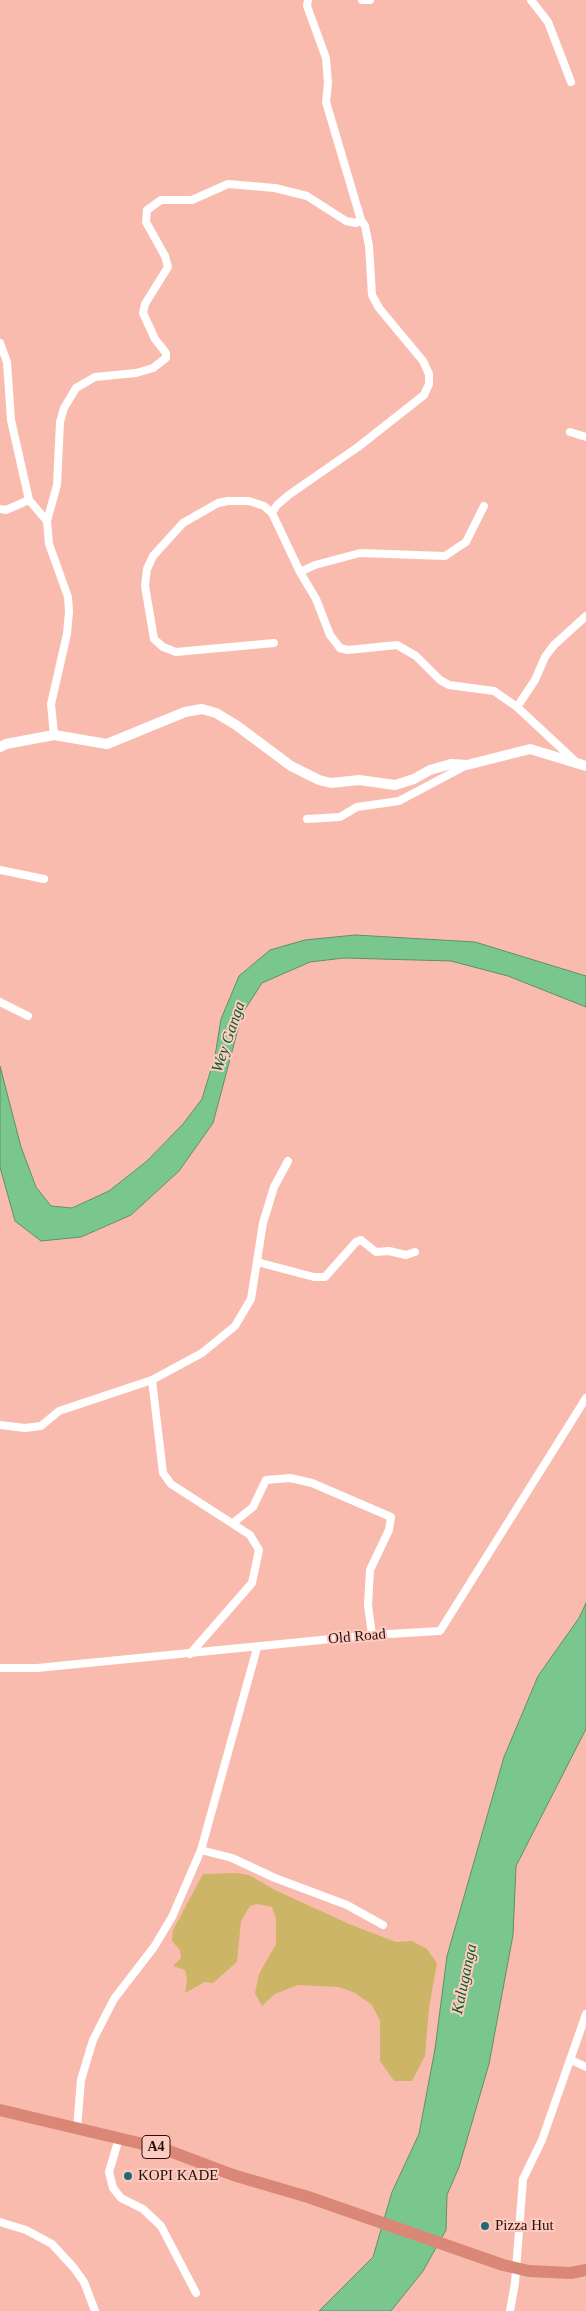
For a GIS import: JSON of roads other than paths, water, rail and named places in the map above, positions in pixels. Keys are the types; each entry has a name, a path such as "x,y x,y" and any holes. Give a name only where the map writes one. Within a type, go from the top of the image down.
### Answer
{"highway":[{"name":"A4","path":"0,2110 164,2149 233,2175 308,2197 503,2265 529,2271 571,2273 586,2270"}],"street":[{"path":"272,513 277,505 290,494 358,447 424,395 429,384 429,374 423,361 379,308 372,295 369,246 365,226 361,220 326,102 328,83 326,58 308,6 308,0"},
{"path":"362,0 370,0"},
{"path":"531,0 548,22 571,82"},
{"path":"54,735 51,704 67,634 69,612 68,597 49,544 47,521 56,485 60,422 64,408 76,388 95,377 136,373 153,368 166,358 166,353 155,339 143,314 145,304 168,267 165,256 146,222 147,210 161,200 192,200 228,184 275,188 307,196 346,221 356,223 361,220"},
{"path":"0,343 7,362 11,420 29,500 47,521"},
{"path":"570,432 586,437"},
{"path":"0,509 6,510 29,500"},
{"path":"274,643 204,651 176,652 163,647 154,639 145,586 147,569 153,556 183,523 218,503 250,501 264,506 272,513 300,572 316,599 330,635 340,648 348,650 397,644 416,656 440,680 449,685 494,691 517,707 581,764"},
{"path":"300,572 315,565 360,553 445,556 466,542 484,506"},
{"path":"517,707 535,680 545,657 554,645 586,616"},
{"path":"0,747 6,744 54,735 107,744 186,712 202,709 216,713 236,725 291,766 319,780 331,783 359,780 395,785 451,764 467,765"},
{"path":"307,819 340,816 356,807 399,801 467,765 530,749 581,764"},
{"path":"0,870 44,879"},
{"path":"0,1002 28,1016"},
{"path":"0,1425 25,1428 41,1426 59,1410 152,1380 202,1353 235,1326 251,1298 263,1223 274,1186 288,1161"},
{"path":"257,1262 314,1277 325,1276 356,1242 361,1240 376,1252 389,1251 406,1255 415,1252"},
{"path":"152,1380 163,1474 171,1484 250,1535 259,1550 252,1583 190,1654"},
{"name":"Old Road","path":"0,1668 37,1668 257,1648 372,1635 440,1631 586,1398"},
{"path":"233,1523 253,1508 266,1480 290,1478 312,1483 391,1517 389,1530 370,1570 368,1604 372,1635"},
{"path":"77,2128 81,2080 93,2040 114,1999 154,1947 172,1917 201,1850 257,1648"},
{"path":"201,1850 232,1858 275,1878 347,1905 384,1925"},
{"path":"510,2311 523,2179 542,2140 586,2014"},
{"path":"571,2060 586,2067"},
{"path":"119,2138 109,2172 113,2188 121,2198 144,2209 161,2226 196,2293"},
{"path":"0,2222 26,2230 52,2244 84,2282 96,2311"}],"water":[{"name":"Wey Ganga","path":"355,935 475,942 586,976 586,1007 508,976 451,961 344,958 310,962 262,983 242,1014 213,1123 179,1171 131,1215 81,1237 41,1241 15,1221 0,1167 0,1066 21,1147 36,1187 51,1206 72,1208 109,1191 147,1161 183,1124 202,1099 215,1056 221,1019 239,976 270,950 305,940"},
{"name":"Kaluganga","path":"586,1603 586,1729 516,1866 513,1935 489,2064 459,2167 447,2195 446,2230 423,2271 391,2311 319,2311 373,2257 392,2192 419,2134 435,2049 447,1956 504,1757 538,1676 579,1618"}],"place":[{"name":"KOPI KADE","path":"128,2176"},
{"name":"Pizza Hut","path":"485,2226"}]}
